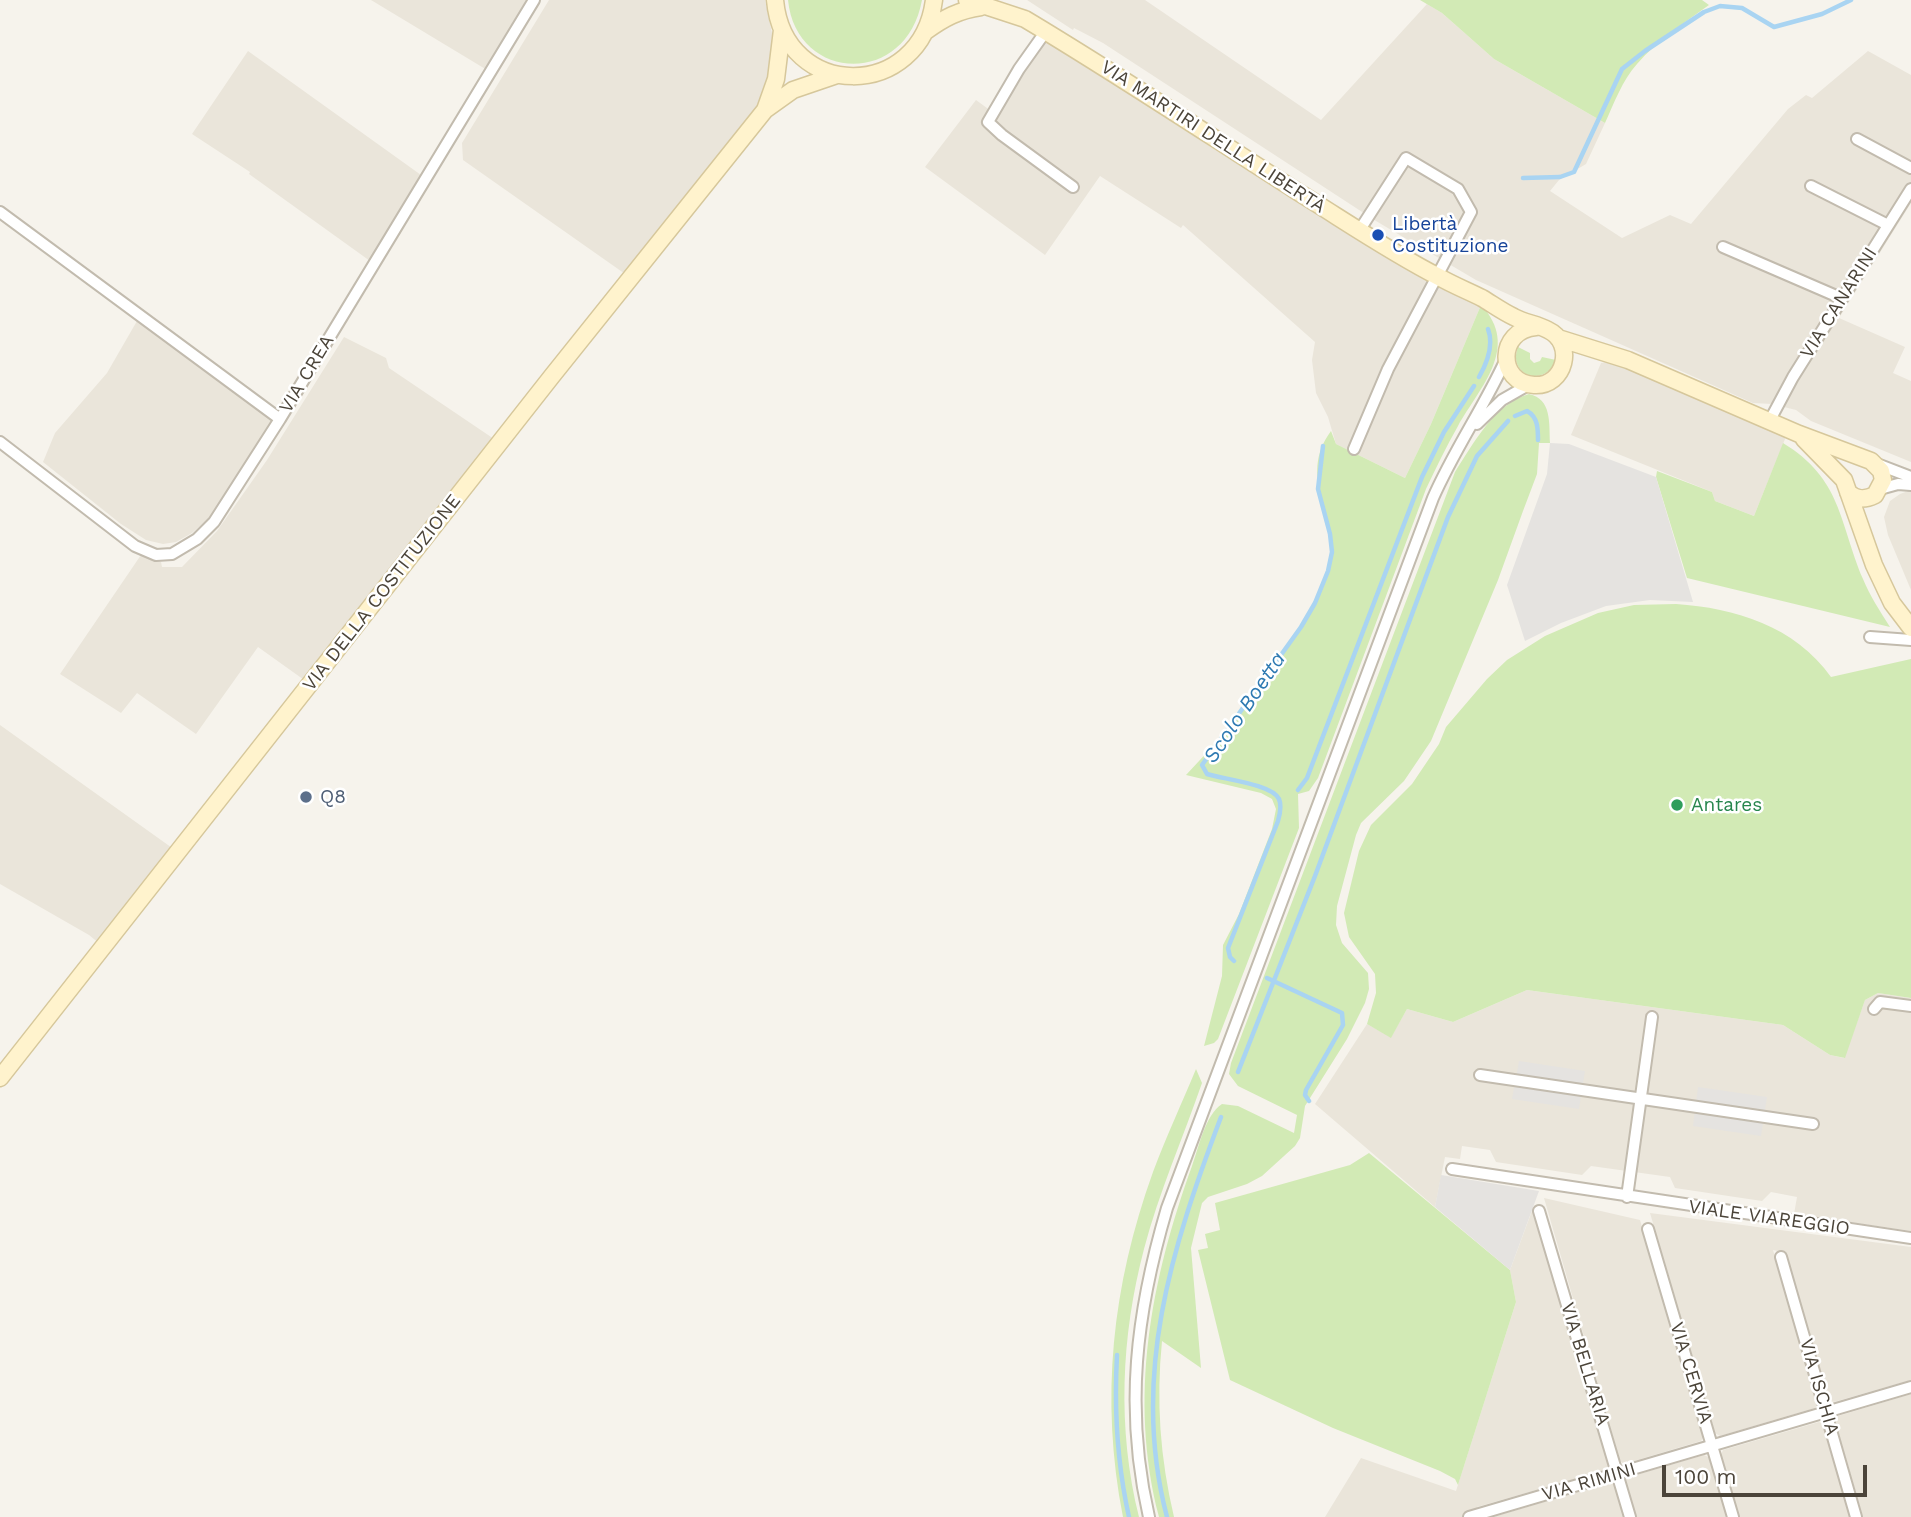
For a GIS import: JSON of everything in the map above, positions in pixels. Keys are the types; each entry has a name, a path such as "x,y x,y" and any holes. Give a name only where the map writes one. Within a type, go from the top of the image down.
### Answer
{"street":[{"name":"VIA CREA","path":"0,442 135,547 148,552 172,554 197,539 214,522 280,419 534,0"},
{"path":"775,0 782,30 804,59 837,75 863,77 892,67 909,56 926,31 934,0"},
{"name":"VIA MARTIRI DELLA LIBERTÀ","path":"967,0 1016,15 1046,31 1359,231 1514,318 1546,329 1558,338 1628,360 1799,434 1911,477"},
{"path":"926,31 947,16 964,9 985,6"},
{"name":"VIA DELLA COSTITUZIONE","path":"765,110 776,79 782,30"},
{"path":"1046,31 1019,69 988,122 1073,187"},
{"name":"VIA DELLA COSTITUZIONE","path":"0,1078 552,376 765,110 793,90 837,75"},
{"path":"1857,139 1911,168"},
{"path":"1354,449 1388,369 1471,212 1458,189 1406,158 1359,231"},
{"path":"1811,186 1888,225"},
{"name":"VIA CANARINI","path":"1770,420 1841,298 1911,189"},
{"path":"0,212 280,419"},
{"path":"1723,247 1841,298"},
{"name":"VIA MARTIRI DELLA LIBERTÀ","path":"1482,298 1500,316 1512,373 1520,380 1541,384 1559,373 1564,363 1576,358 1607,354"},
{"path":"1149,1517 1137,1450 1134,1383 1139,1322 1155,1247 1182,1165 1433,498 1492,388 1508,350 1521,331 1536,327"},
{"path":"1558,338 1563,347 1564,363"},
{"path":"1465,436 1502,400 1530,384"},
{"name":"VIA MARTIRI DELLA LIBERTÀ","path":"1799,434 1846,486"},
{"path":"1864,536 1882,475 1869,462 1849,466 1846,486 1874,565 1892,603 1911,628"},
{"path":"1846,486 1859,498 1898,484 1911,485"},
{"path":"1870,637 1911,640"},
{"path":"1874,1009 1880,1002 1911,1006"},
{"path":"1627,1197 1652,1017"},
{"path":"1480,1075 1813,1124"},
{"name":"VIALE VIAREGGIO","path":"1452,1170 1911,1238"},
{"name":"VIA BELLARIA","path":"1539,1211 1630,1517"},
{"name":"VIA CERVIA","path":"1648,1229 1733,1517"},
{"name":"VIA ISCHIA","path":"1781,1257 1856,1517"},
{"name":"VIA RIMINI","path":"1469,1517 1911,1387"}],"shaded area":[{"path":"371,0 537,0 492,73"},
{"path":"549,0 765,0 772,33 774,63 756,113 628,276 463,160 462,143"},
{"path":"1027,0 1145,0 1321,120 1427,4 1442,13 1494,59 1605,123 1586,164 1559,180 1550,191 1622,238 1670,215 1691,224 1788,109 1806,95 1812,98 1868,51 1911,75 1911,203 1839,318 1905,347 1893,373 1911,381 1911,462 1811,421 1796,410 1753,403 1476,280 1376,221 1103,43 1074,28 1073,30"},
{"path":"1038,35 1217,151 1481,305 1405,478 1336,444 1328,417 1316,393 1312,360 1315,342 1183,225 1181,228 1100,176 1045,255 925,167 976,100 991,111"},
{"path":"248,51 428,180 377,266 249,174 250,172 192,134"},
{"path":"141,314 280,416 210,517 192,533 176,542 163,544 146,540 121,524 43,462 55,433 107,373"},
{"path":"344,337 386,358 389,368 497,441 307,682 258,647 196,734 137,693 121,713 60,674 143,552 161,562 162,567 182,567 217,531 267,460"},
{"path":"1607,362 1787,434 1754,516 1715,501 1712,492 1571,435 1601,363"},
{"path":"1550,443 1569,444 1656,477 1693,602 1650,600 1606,606 1561,623 1525,641 1507,585 1547,474"},
{"path":"1911,490 1911,590 1888,535 1884,517 1890,501"},
{"path":"0,725 175,850 100,944 0,884"},
{"path":"1527,990 1783,1025 1830,1055 1844,1058 1865,1000 1878,993 1911,998 1911,1231 1794,1214 1797,1197 1771,1192 1762,1201 1675,1188 1670,1177 1591,1166 1582,1175 1496,1162 1490,1150 1462,1146 1460,1159 1445,1157 1435,1207 1315,1104 1367,1024 1391,1037 1407,1009 1453,1022"},
{"path":"1519,1061 1585,1071 1579,1109 1512,1099"},
{"path":"1698,1087 1767,1097 1761,1136 1693,1126"},
{"path":"1441,1175 1539,1191 1510,1270 1435,1207"},
{"path":"1544,1198 1640,1220 1704,1436 1701,1441 1624,1464 1620,1461"},
{"path":"1533,1208 1609,1464 1606,1470 1477,1507 1480,1517 1325,1517 1361,1458 1456,1491 1516,1302 1510,1270"},
{"path":"1650,1213 1911,1247 1911,1380 1834,1402 1828,1400 1786,1253 1773,1250 1818,1403 1815,1408 1720,1436 1715,1433"},
{"path":"1911,1394 1911,1517 1863,1517 1835,1421 1838,1416"},
{"path":"1819,1422 1824,1424 1851,1517 1739,1517 1721,1455 1723,1450"},
{"path":"1704,1455 1710,1458 1727,1517 1493,1517"}],"green space":[{"path":"788,0 922,0 912,29 895,49 875,60 852,64 830,59 810,47 795,27"},
{"path":"1420,0 1702,0 1709,5 1662,40 1637,64 1623,85 1605,123 1494,59 1442,13"},
{"path":"1481,305 1492,321 1497,336 1493,367 1426,489 1318,778 1309,791 1298,794 1299,828 1218,1039 1204,1046 1222,976 1223,945 1239,914 1272,829 1276,809 1272,799 1261,793 1186,775 1260,685 1299,627 1324,581 1331,548 1317,465 1321,448 1331,431 1336,444 1405,478"},
{"path":"1518,347 1530,353 1530,359 1534,363 1542,357 1556,360 1543,374 1528,375 1518,365"},
{"path":"1529,394 1542,401 1548,413 1550,443 1539,443 1537,474 1498,580 1431,741 1404,781 1361,823 1356,835 1337,906 1336,925 1342,943 1368,973 1369,989 1365,1003 1347,1039 1305,1106 1300,1138 1295,1146 1262,1176 1208,1197 1202,1203 1191,1248 1201,1368 1162,1341 1159,1386 1161,1429 1165,1473 1174,1517 1159,1517 1145,1428 1148,1339 1165,1252 1200,1141 1211,1116 1222,1104 1238,1106 1294,1133 1297,1115 1238,1086 1229,1074 1231,1063 1455,472 1495,416 1505,406"},
{"path":"1783,443 1817,471 1828,487 1866,585 1890,627 1687,578 1656,477 1657,471 1712,492 1715,501 1754,516"},
{"name":"Antares","path":"1676,604 1720,610 1762,623 1800,645 1831,677 1911,659 1911,998 1878,993 1865,1000 1845,1058 1830,1055 1783,1025 1527,990 1453,1022 1407,1009 1391,1038 1367,1024 1376,993 1375,974 1349,937 1344,913 1359,851 1371,825 1412,784 1439,744 1446,727 1507,660 1545,636 1598,613 1634,605"},
{"path":"1196,1069 1202,1083 1150,1228 1130,1315 1125,1416 1127,1450 1139,1517 1123,1517 1112,1429 1114,1343 1119,1300 1139,1215 1153,1172"},
{"path":"1369,1153 1510,1270 1516,1302 1458,1485 1455,1479 1440,1471 1333,1428 1230,1380 1198,1250 1208,1248 1205,1234 1220,1230 1215,1203 1350,1165"}],"waterway":[{"name":"Scolo Boetta","path":"1523,178 1560,177 1574,172 1622,69 1704,12 1720,6 1742,8 1774,27 1822,14 1851,0"},
{"path":"1479,377 1489,354 1488,329"},
{"path":"1298,790 1307,778 1422,477 1444,432 1474,386"},
{"path":"1515,416 1527,411 1531,414 1537,424 1538,440"},
{"path":"1238,1072 1315,876 1448,517 1477,456 1508,421"},
{"name":"Scolo Boetta","path":"1234,961 1228,948 1278,821 1280,804 1275,794 1267,789 1207,774 1202,765 1301,627 1315,603 1328,571 1332,552 1330,534 1318,489 1323,446"},
{"name":"Scolo Boetta","path":"1267,978 1342,1013 1343,1025 1306,1090 1305,1095 1309,1101"},
{"path":"1167,1517 1157,1465 1153,1414 1155,1363 1173,1264 1221,1117"},
{"path":"1117,1355 1117,1436 1129,1517"}],"place":[{"name":"Libertà Costituzione","path":"1378,235"},
{"name":"Q8","path":"306,797"},
{"name":"Antares","path":"1677,805"}]}
